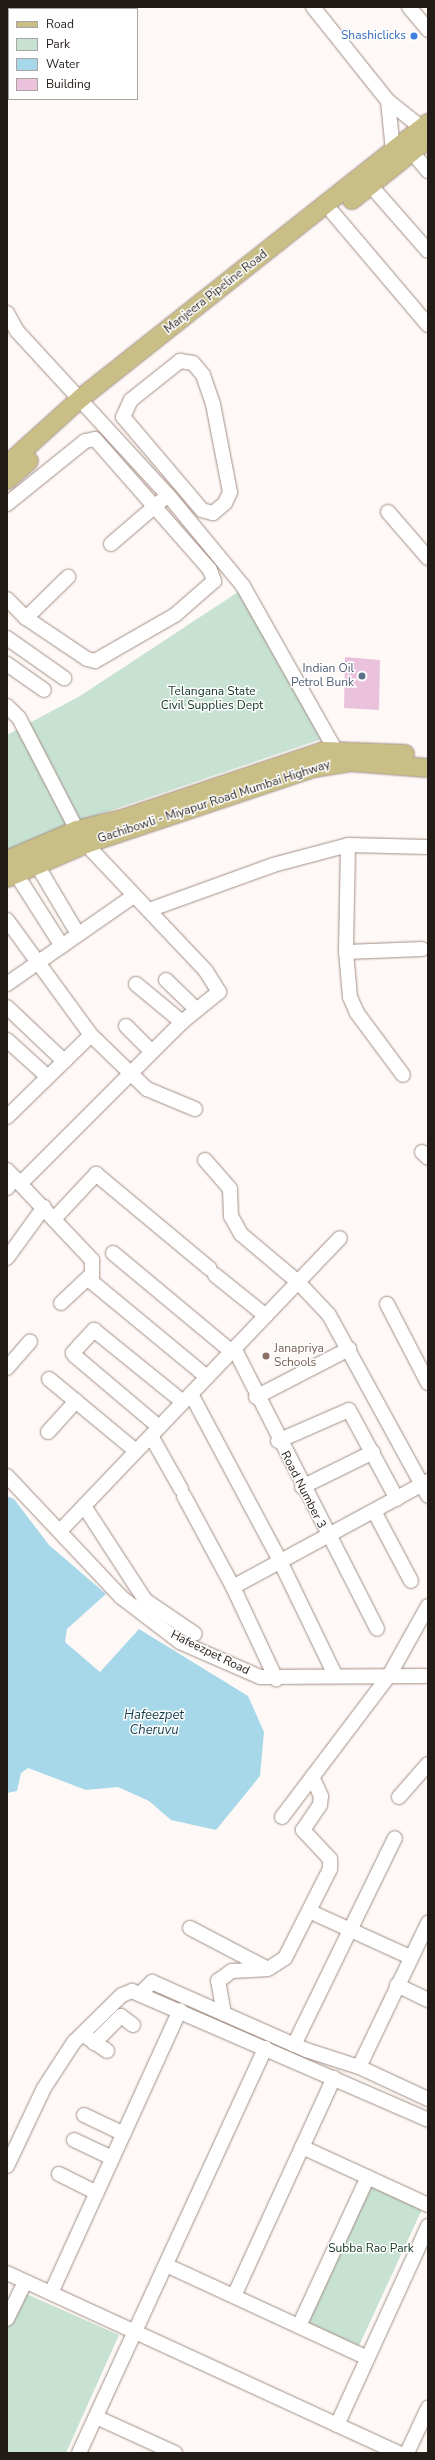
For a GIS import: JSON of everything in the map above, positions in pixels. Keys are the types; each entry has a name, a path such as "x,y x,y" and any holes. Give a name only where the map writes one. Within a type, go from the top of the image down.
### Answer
{"main road":[{"name":"Manjeera Pipeline Road","path":"7,465 87,404 285,245 393,151 426,130"},
{"name":"Manjeera Pipeline Road","path":"285,245 371,186 412,152 426,130"},
{"name":"Manjeera Pipeline Road","path":"7,480 87,404"},
{"path":"9,868 81,837 148,817 284,763 336,749 428,756"},
{"name":"Gachibowli - Miyapur Road Mumbai Highway","path":"148,817 330,763 428,768"},
{"name":"Gachibowli - Miyapur Road Mumbai Highway","path":"9,868 37,865 81,837"}],"street":[{"path":"313,7 388,101 426,130"},
{"path":"409,7 428,30"},
{"path":"388,101 393,151"},
{"path":"412,152 428,171"},
{"path":"371,186 428,251"},
{"path":"333,213 428,325"},
{"path":"10,317 17,331 87,404 168,495 243,586 336,749"},
{"path":"180,361 193,363 206,380 230,492 225,504 208,514 180,485 123,413 131,400 180,361"},
{"path":"7,504 90,439 98,441 210,570 214,581 212,586 175,615 95,661 87,659 26,618 7,599"},
{"path":"111,544 180,485"},
{"path":"388,512 428,558"},
{"path":"26,618 68,577"},
{"path":"7,638 64,678"},
{"path":"7,664 44,690"},
{"path":"7,706 19,718 46,766 81,837 132,897 149,910 217,987 219,992 196,1009 13,1180 44,1207 93,1262 90,1276 92,1282 207,1377"},
{"path":"149,910 273,865 348,845 428,847"},
{"path":"348,845 346,952 350,997 355,1008 402,1075"},
{"path":"37,865 78,934"},
{"path":"9,868 62,946"},
{"path":"7,984 132,897"},
{"path":"7,920 37,964 91,1035 147,1088 195,1109"},
{"path":"346,952 422,949"},
{"path":"166,980 196,1009"},
{"path":"136,984 182,1022"},
{"path":"7,1007 64,1061"},
{"path":"126,1026 151,1052"},
{"path":"7,1117 91,1035"},
{"path":"7,1040 48,1077"},
{"path":"205,1160 230,1189 234,1226 253,1248 298,1282 329,1315 426,1487 397,1499 233,1587"},
{"path":"54,1219 96,1174 266,1316"},
{"path":"9,1253 44,1207"},
{"path":"60,1531 340,1238"},
{"path":"113,1253 233,1350"},
{"path":"61,1303 90,1276"},
{"path":"387,1304 428,1383"},
{"path":"276,1679 233,1587 183,1493 155,1432 73,1353 94,1330 187,1398 280,1561 335,1675"},
{"path":"7,1368 30,1342"},
{"path":"256,1397 349,1349"},
{"name":"Road Number 3","path":"233,1350 326,1536 377,1629"},
{"path":"49,1379 136,1451"},
{"path":"48,1432 76,1401"},
{"path":"278,1441 349,1410 397,1499"},
{"path":"302,1487 373,1452"},
{"name":"Hafeezpet Road","path":"7,1476 60,1531 95,1571 148,1621 180,1642 239,1669 276,1679 335,1675 390,1674 428,1676"},
{"path":"84,1506 145,1600 195,1634"},
{"path":"374,1511 411,1581"},
{"path":"282,1817 390,1674 428,1606"},
{"path":"399,1797 428,1764"},
{"path":"224,2014 218,1981 224,1974 274,1968 291,1950 330,1869 330,1859 303,1830 320,1806 321,1796 312,1777"},
{"path":"294,2045 352,1931 394,1838"},
{"path":"310,1912 410,1957"},
{"path":"359,2068 410,1957 428,1924"},
{"path":"190,1928 268,1968"},
{"path":"142,1993 152,1982 294,2045 359,2068 428,2099"},
{"path":"397,1985 428,2000"},
{"path":"7,2166 44,2088 83,2034 122,1996 132,1991 142,1993 428,2120"},
{"path":"51,2293 180,2010"},
{"path":"94,2043 121,2016 133,2025"},
{"path":"79,2453 166,2265 263,2047 267,2033"},
{"path":"83,2034 107,2051"},
{"path":"234,2296 334,2078"},
{"path":"84,2115 124,2134"},
{"path":"74,2140 112,2158"},
{"path":"302,2147 428,2205"},
{"path":"59,2174 97,2193"},
{"path":"299,2326 368,2177"},
{"path":"337,2424 428,2226"},
{"path":"166,2265 368,2358"},
{"path":"7,2273 398,2453"},
{"path":"7,2319 25,2282"},
{"path":"407,2453 427,2414"},
{"path":"96,2417 175,2453"}],"green space":[{"name":"Telangana State Civil Supplies Dept","path":"238,592 325,738 86,819 7,853 7,735 80,696"},
{"name":"Subba Rao Park","path":"370,2180 424,2205 358,2348 304,2323"},
{"path":"22,2292 119,2335 66,2453 7,2453 7,2325"}],"water":[{"name":"Hafeezpet Cheruvu","path":"7,1496 14,1499 49,1545 106,1594 67,1629 65,1642 100,1672 139,1629 248,1696 264,1732 260,1776 216,1830 171,1820 149,1801 118,1787 86,1790 28,1768 21,1773 17,1791 7,1793"}],"building":[{"name":"Indian Oil Petrol Bunk","path":"345,657 380,660 379,710 344,708"}],"place":[{"name":"Shashiclicks","path":"414,36"},
{"name":"Indian Oil Petrol Bunk","path":"362,676"},
{"name":"Janapriya Schools","path":"266,1356"}]}
